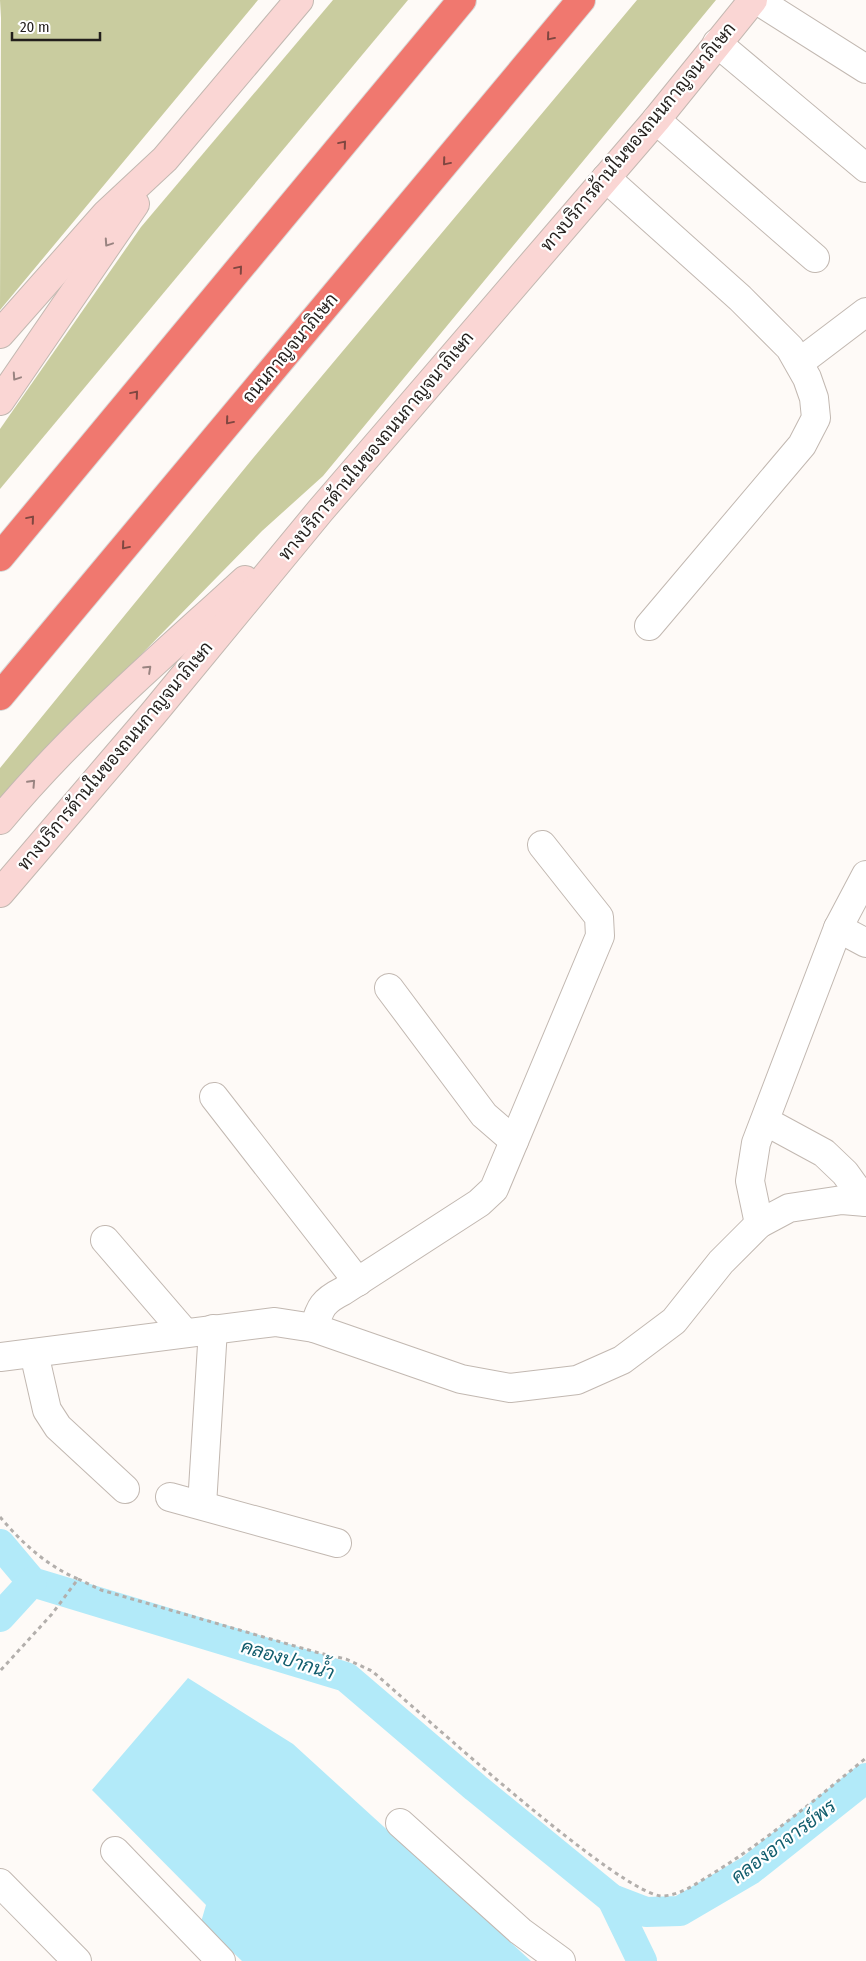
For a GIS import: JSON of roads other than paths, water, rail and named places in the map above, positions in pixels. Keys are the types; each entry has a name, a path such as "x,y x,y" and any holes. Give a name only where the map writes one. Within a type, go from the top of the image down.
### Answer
{"highway":[{"path":"0,557 462,0"},
{"name":"ถนนกาญจนาภิเษก","path":"0,696 581,0"}],"main road":[{"path":"0,401 165,159 299,0"},
{"name":"ทางบริการด้านในของถนนกาญจนาภิเษก","path":"0,893 152,715 320,511 656,120 717,43 755,0"},
{"path":"0,334 106,214 165,159"},
{"path":"0,820 29,785 125,690 320,511"}],"street":[{"path":"755,0 866,69"},
{"path":"717,43 866,168"},
{"path":"656,120 815,258"},
{"path":"606,178 740,298 790,348 800,362 814,398 816,418 802,445 649,626"},
{"path":"800,362 866,312"},
{"path":"314,1328 320,1309 329,1298 358,1282 479,1203 494,1189 600,936 599,917 542,845"},
{"path":"759,1224 750,1181 756,1143 838,928 866,875"},
{"path":"838,928 866,943"},
{"path":"389,988 484,1115 514,1141"},
{"path":"214,1098 358,1282"},
{"path":"765,1120 824,1153 845,1172 866,1202"},
{"path":"0,1357 275,1322 314,1328 461,1379 510,1388 577,1380 622,1360 674,1321 720,1262 759,1224 789,1208 842,1200 866,1202"},
{"path":"105,1240 185,1333"},
{"path":"202,1505 213,1329"},
{"path":"34,1353 46,1410 58,1427 125,1489"},
{"path":"170,1497 337,1543"},
{"path":"400,1823 520,1930 561,1961"},
{"path":"115,1851 221,1961"},
{"path":"0,1883 77,1961"}],"water":[{"path":"188,1678 293,1744 531,1961 242,1961 201,1922 206,1905 92,1790"}],"waterway":[{"name":"คลองปากน้ำ","path":"0,1544 32,1582 346,1677 476,1788 612,1899 646,1912 680,1911 750,1870 866,1778"},
{"path":"0,1617 32,1582"},
{"path":"612,1899 642,1961"}],"water label":[{"name":"คลองอาจารย์พร","path":"783,1841"}]}
